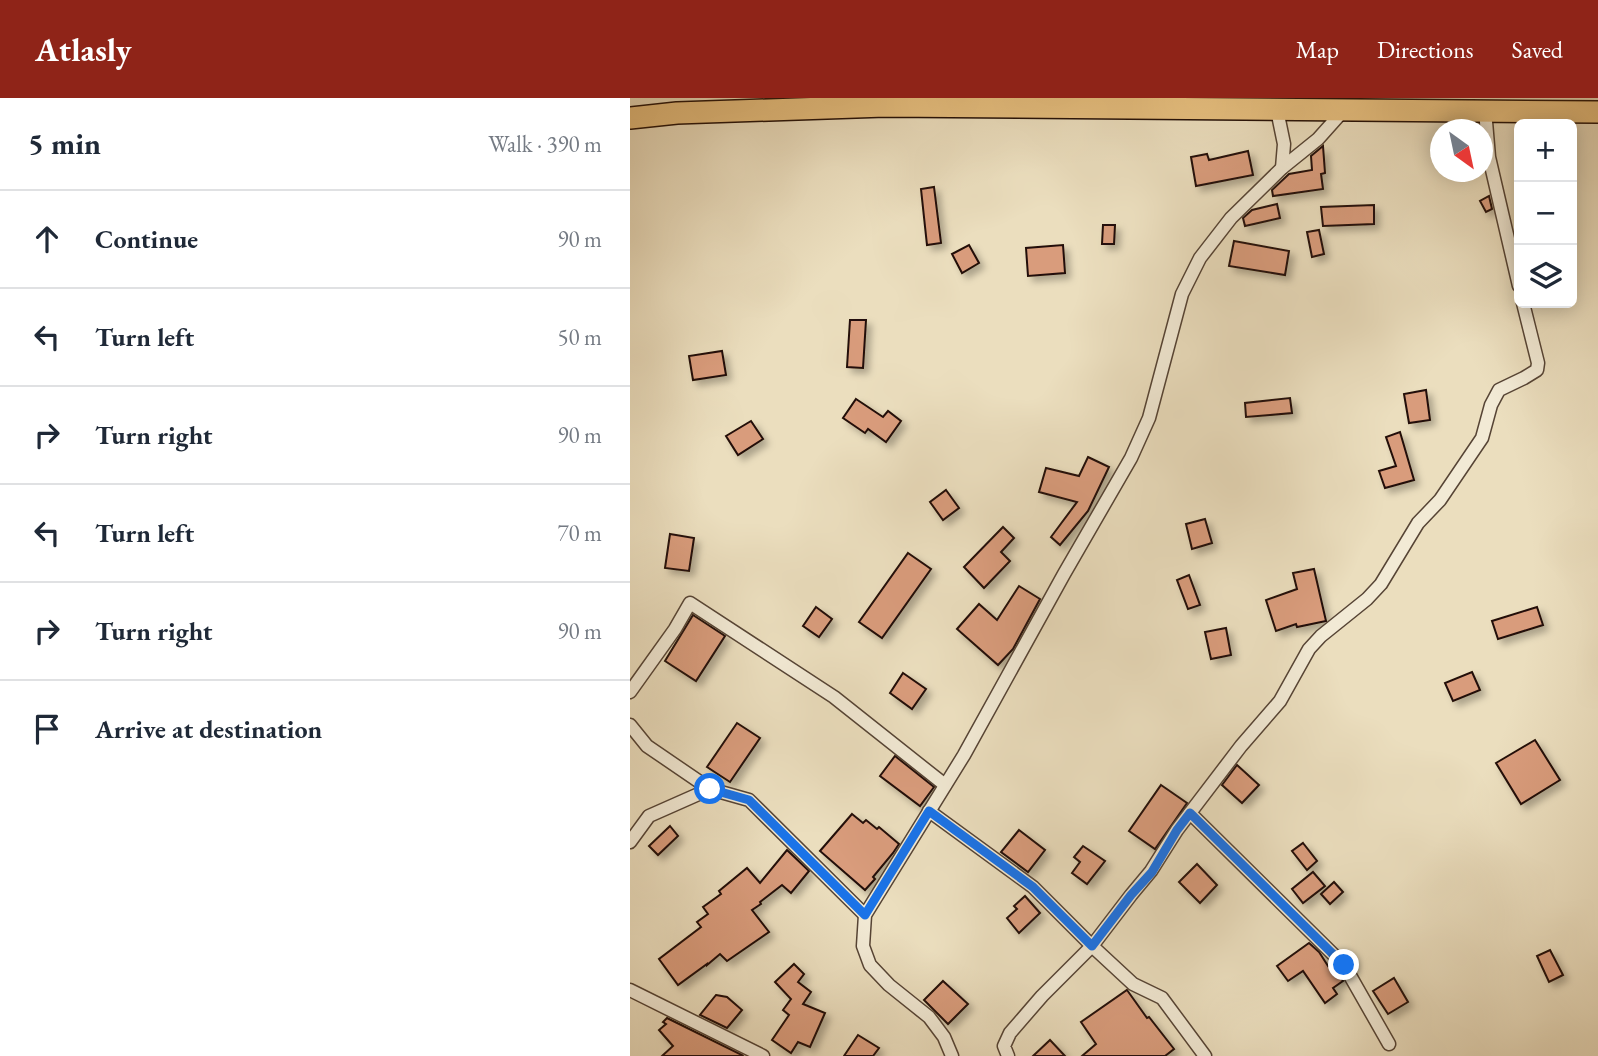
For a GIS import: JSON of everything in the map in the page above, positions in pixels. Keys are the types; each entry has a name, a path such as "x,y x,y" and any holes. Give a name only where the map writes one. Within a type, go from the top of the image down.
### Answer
{"highway":[{"path":"630,118 677,113 886,106 1277,110 1303,104 1343,111 1598,112"}],"street":[{"path":"1277,110 1284,144 1282,168"},
{"path":"1485,110 1489,157 1514,264"},
{"path":"952,1056 944,1037 929,1017 889,985 870,965 863,946 865,915 964,755 1131,458 1149,418 1182,294 1200,258 1231,218 1282,168 1318,139 1343,111"},
{"path":"1008,1056 1004,1046 1010,1033 1092,946 1152,872 1177,830 1241,746 1280,701 1309,649 1381,584 1418,523 1440,500 1482,438 1491,405 1499,390 1538,370 1524,308"},
{"path":"630,692 690,603 834,697 945,785"},
{"path":"630,725 647,746 710,789 749,800 865,915"},
{"path":"630,842 649,816 710,789"},
{"path":"929,811 1033,887 1133,984 1162,998 1205,1056"},
{"path":"1190,813 1344,965 1389,1044"},
{"path":"630,990 763,1056"}],"building":[{"path":"1323,146 1323,189 1273,196 1272,190 1289,174 1312,170 1311,156"},
{"path":"1248,151 1253,175 1196,186 1191,157 1207,154 1209,160"},
{"path":"934,187 941,243 927,245 921,189"},
{"path":"1489,196 1492,209 1486,212 1480,201"},
{"path":"1277,204 1280,218 1245,226 1243,218 1252,210"},
{"path":"1374,205 1374,224 1323,226 1321,207"},
{"path":"1103,225 1115,225 1114,244 1102,244"},
{"path":"1319,230 1324,254 1312,257 1307,232"},
{"path":"1234,241 1289,251 1285,275 1229,266"},
{"path":"969,245 979,263 962,273 952,254"},
{"path":"1063,245 1065,273 1028,276 1026,248"},
{"path":"850,320 866,320 863,368 847,367"},
{"path":"722,351 726,375 693,380 689,356"},
{"path":"1426,390 1430,420 1409,423 1404,394"},
{"path":"1290,398 1292,413 1246,417 1245,403"},
{"path":"856,399 883,417 888,411 901,421 886,442 868,429 865,433 843,418"},
{"path":"751,421 763,439 738,455 726,436"},
{"path":"1400,432 1414,480 1385,488 1379,471 1396,466 1386,437"},
{"path":"1088,457 1109,467 1088,511 1060,545 1051,537 1077,502 1039,492 1046,468 1079,476"},
{"path":"946,490 959,508 943,520 930,502"},
{"path":"1205,519 1212,543 1192,549 1186,524"},
{"path":"1003,527 1014,538 1001,552 1010,561 984,588 964,567"},
{"path":"670,534 694,538 689,571 665,568"},
{"path":"908,553 931,569 882,638 859,622"},
{"path":"1314,569 1326,621 1297,627 1296,624 1276,631 1266,600 1297,589 1293,573"},
{"path":"1189,575 1200,605 1188,609 1177,580"},
{"path":"1019,586 1040,599 1013,649 998,665 957,629 979,604 997,620"},
{"path":"816,607 832,619 819,637 803,626"},
{"path":"1537,607 1543,625 1498,639 1492,621"},
{"path":"693,615 725,636 696,681 665,661"},
{"path":"1226,628 1231,655 1211,659 1205,632"},
{"path":"1472,672 1480,690 1453,701 1445,683"},
{"path":"903,673 926,689 912,709 890,693"},
{"path":"737,723 760,738 730,782 707,767"},
{"path":"1535,740 1560,780 1521,804 1496,763"},
{"path":"895,756 934,787 920,806 880,776"},
{"path":"1237,765 1259,785 1242,803 1222,785"},
{"path":"1161,785 1187,803 1155,849 1129,831"},
{"path":"852,814 863,823 866,820 877,829 879,827 899,844 865,890 820,851"},
{"path":"670,826 678,836 658,855 649,846"},
{"path":"1019,830 1045,850 1028,872 1001,852"},
{"path":"1303,843 1317,861 1307,870 1292,851"},
{"path":"1083,846 1105,861 1087,884 1072,873 1080,862 1074,857"},
{"path":"787,850 809,871 791,893 782,885 752,910 769,932 727,961 720,954 678,985 659,959 701,927 697,922 708,914 703,907 721,894 719,891 747,868 760,883"},
{"path":"1197,864 1217,885 1200,903 1179,882"},
{"path":"1313,872 1325,886 1303,903 1292,889"},
{"path":"1334,882 1343,892 1330,904 1321,894"},
{"path":"1025,896 1040,913 1019,933 1007,918 1017,909 1014,906"},
{"path":"1309,943 1328,966 1330,964 1337,970 1343,981 1333,988 1337,994 1325,1003 1303,971 1288,981 1277,966"},
{"path":"1550,950 1563,975 1549,982 1537,956"},
{"path":"794,964 804,974 798,982 811,992 803,1004 825,1013 810,1047 798,1042 791,1053 772,1040 789,1015 783,1010 791,999 775,982"},
{"path":"1394,978 1408,1002 1388,1014 1373,991"},
{"path":"943,981 968,1004 948,1024 924,1000"},
{"path":"1127,990 1174,1049 1165,1056 1082,1056 1096,1044 1081,1022"},
{"path":"716,995 727,997 742,1010 727,1028 700,1015"},
{"path":"667,1018 743,1056 662,1056 673,1046 659,1030 666,1024 663,1022"},
{"path":"858,1035 879,1048 873,1056 844,1056"},
{"path":"1050,1040 1065,1056 1033,1056"}],"route":[{"path":"710,789 749,800 865,915 929,811 1033,887 1092,946 1152,872 1190,813 1344,965"}]}
